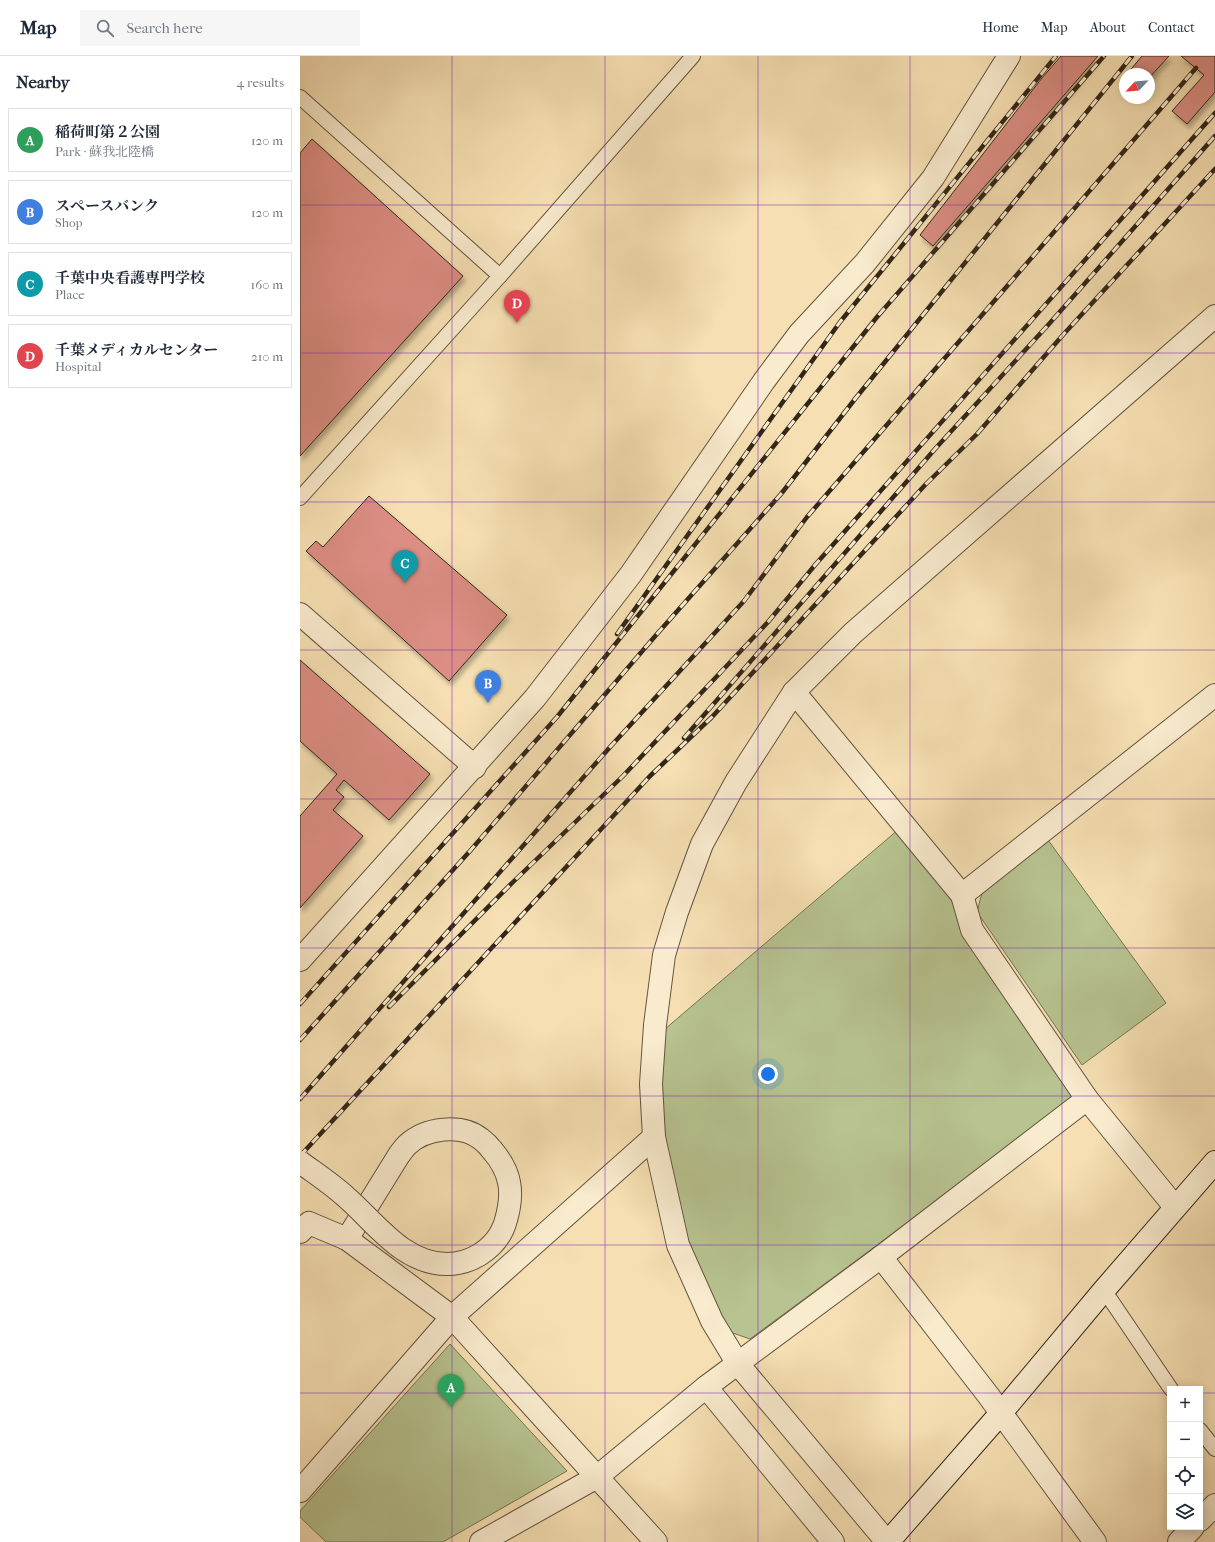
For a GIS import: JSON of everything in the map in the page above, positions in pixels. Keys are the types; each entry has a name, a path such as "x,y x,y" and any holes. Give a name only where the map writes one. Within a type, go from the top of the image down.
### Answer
{"street":[{"path":"300,960 535,698 631,574 759,387 799,334 865,263 932,178 1009,56"},
{"path":"1215,316 853,633 794,692 736,782 702,844 677,912 664,955 655,1025 651,1084 654,1137 678,1246 712,1321 738,1364 888,1542 1001,1413 1104,1290 1215,1162"},
{"path":"300,614 475,766"},
{"path":"794,692 962,895 972,930 1087,1099 1176,1207"},
{"path":"962,895 1215,695"},
{"path":"481,1542 597,1477 706,1388 881,1257 1087,1099"},
{"path":"300,1162 345,1196 356,1206 361,1211 366,1216 387,1236 406,1252 428,1262 440,1264 463,1262 475,1258 492,1246 504,1227 511,1202 511,1188 508,1174 501,1161 481,1138 456,1129 429,1132 408,1144 399,1154 383,1181 367,1207 363,1213 359,1220 347,1239"},
{"path":"300,1491 452,1317 654,1137"},
{"path":"300,1232 308,1223 347,1239 452,1317 656,1542"},
{"path":"881,1257 1001,1413 1095,1542"},
{"path":"706,1388 832,1542"},
{"path":"1203,1517 1215,1505"},
{"path":"1179,1542 1191,1530"}],"lane":[{"path":"300,498 500,276 693,56"},
{"path":"300,98 500,276"},
{"path":"1104,1290 1169,1386"},
{"path":"1203,1434 1215,1449"}],"green space":[{"path":"899,829 942,883 974,941 1080,1095 750,1339 730,1332 693,1261 658,1111 665,1029"},
{"path":"1048,840 1166,1003 1082,1065 977,912 982,893"},
{"path":"450,1344 567,1471 443,1542 326,1542 300,1517 300,1511"}],"building":[{"path":"1061,56 1098,56 933,246 920,235 1042,78"},
{"path":"1142,56 1169,56 1155,71 1155,68 1132,68"},
{"path":"1181,56 1215,56 1215,92 1187,124 1172,111 1204,75"},
{"path":"312,139 463,276 300,456 300,153"},
{"path":"369,496 507,615 449,681 306,551 316,541 323,547"},
{"path":"300,660 430,774 389,820 344,780 336,790 344,797 333,810 363,836 300,908 300,816 337,774 300,741"}],"railway":[{"path":"617,634 840,322 1056,56"},
{"path":"300,1004 557,717 877,317 1104,56"},
{"path":"300,1040 470,851 657,634 781,494 855,399 1132,56"},
{"path":"300,1099 611,746 744,601 807,517 1196,68"},
{"path":"389,1007 512,883 623,776 768,622 815,565 1215,113"},
{"path":"684,738 935,449 1049,324 1215,136"},
{"path":"300,1156 650,776 712,717 926,484 977,434 1062,336 1215,169"}],"place":[{"name":"千葉メディカルセンター","path":"517,323"},
{"name":"千葉中央看護専門学校","path":"405,583"},
{"name":"スペースバンク","path":"488,703"},
{"name":"稲荷町第２公園","path":"451,1407"}]}
